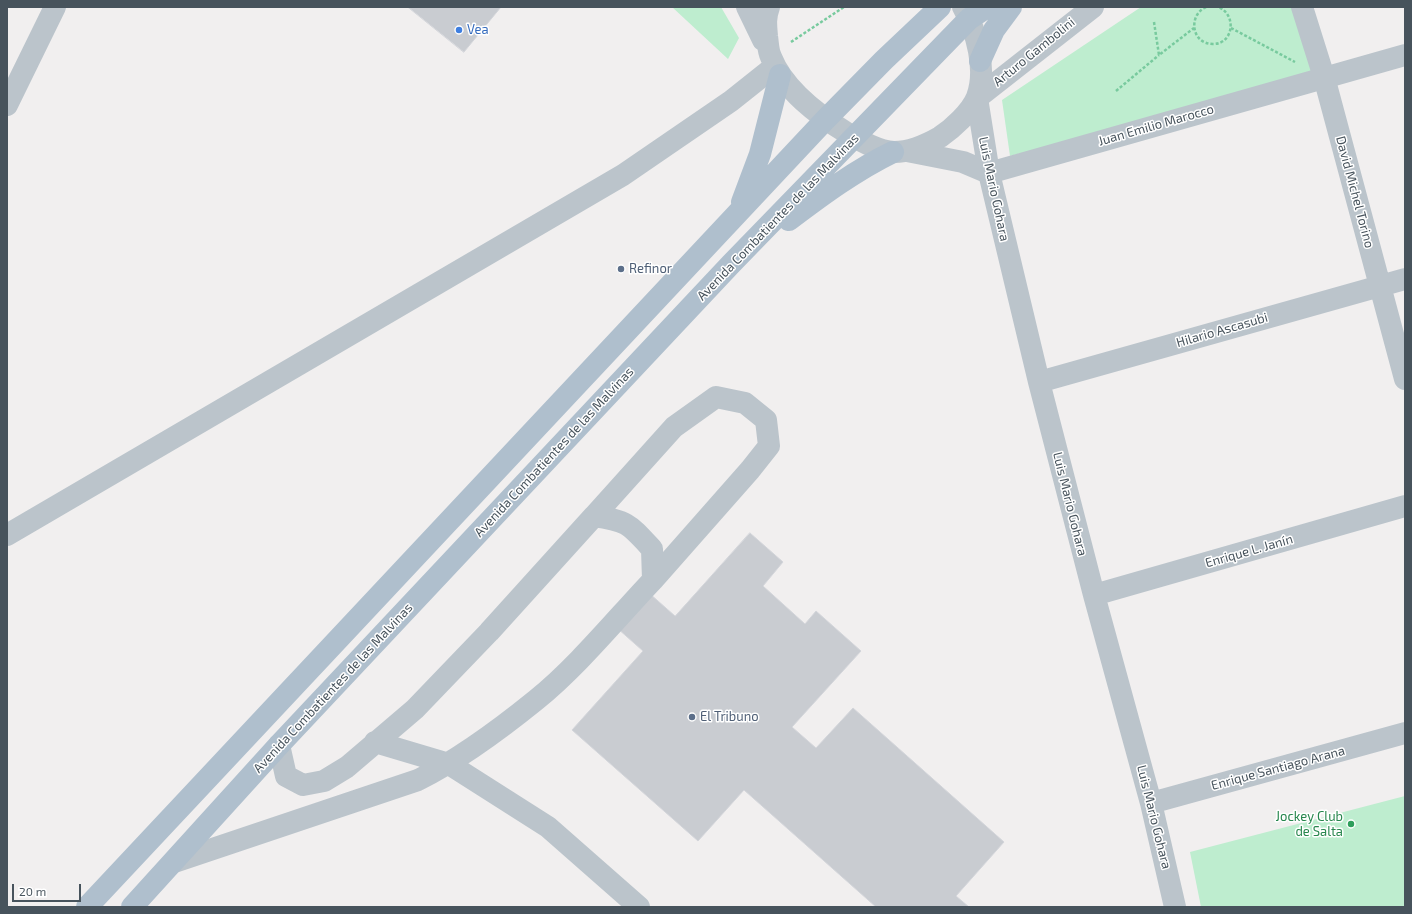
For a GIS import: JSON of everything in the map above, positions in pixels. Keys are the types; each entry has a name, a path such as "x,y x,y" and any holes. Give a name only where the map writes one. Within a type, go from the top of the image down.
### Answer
{"main road":[{"path":"87,907 825,120 940,7"},
{"name":"Avenida Combatientes de las Malvinas","path":"132,907 279,745 730,264 855,137 966,13 987,7"},
{"path":"980,61 994,30 1011,7"},
{"path":"738,212 760,154 775,65"},
{"path":"730,264 826,192 872,162 900,152"}],"street":[{"path":"7,105 55,7"},
{"path":"747,7 775,65 813,111 825,120 874,146 900,152 963,162 989,174"},
{"path":"769,7 765,18 775,65"},
{"name":"Arturo Gambolini","path":"977,98 1093,7"},
{"name":"David Michel Torino","path":"1302,7 1324,77 1405,379"},
{"path":"900,152 930,143 945,134 961,120 977,98 980,78 980,61 966,13"},
{"name":"Juan Emilio Marocco","path":"989,174 1405,55"},
{"path":"7,535 623,175 731,101 775,65"},
{"name":"Luis Mario Gohara","path":"977,98 989,174 1039,382 1094,595 1151,803 1176,907"},
{"name":"Hilario Ascasubi","path":"1039,382 1405,279"},
{"path":"174,862 418,780 449,764 536,700 568,670 653,580 750,470 769,446 766,420 745,403 716,397 674,427 489,632 415,709 347,767 324,781 303,785 286,776 279,745"},
{"name":"Enrique L. Janín","path":"1094,595 1405,506"},
{"path":"594,516 616,519 631,526 652,549 653,580"},
{"name":"Enrique Santiago Arana","path":"1151,803 1405,733"},
{"path":"375,742 449,764 548,827 639,907"}],"path":[{"path":"775,65 844,7"},
{"path":"1206,7 1197,13 1194,28 1202,40 1214,44 1225,39 1231,28 1229,16 1225,11 1218,7"},
{"path":"1154,22 1159,55"},
{"path":"1116,91 1194,28"},
{"path":"1231,28 1324,77"}],"green space":[{"path":"672,7 721,7 739,38 728,59"},
{"path":"1141,7 1297,7 1324,77 1010,156 1002,100"},
{"name":"Jockey Club de Salta","path":"1405,796 1405,907 1201,907 1190,852"}],"building":[{"name":"Vea","path":"408,7 501,7 464,52"},
{"name":"El Tribuno","path":"750,533 783,562 763,586 805,624 816,611 861,651 792,727 816,748 853,708 1004,842 956,896 969,907 876,907 744,790 698,841 572,730 643,651 617,628 649,593 675,616"}],"place":[{"name":"Vea","path":"459,30"},
{"name":"Refinor","path":"621,269"},
{"name":"El Tribuno","path":"692,717"},
{"name":"Jockey Club de Salta","path":"1351,824"}]}
